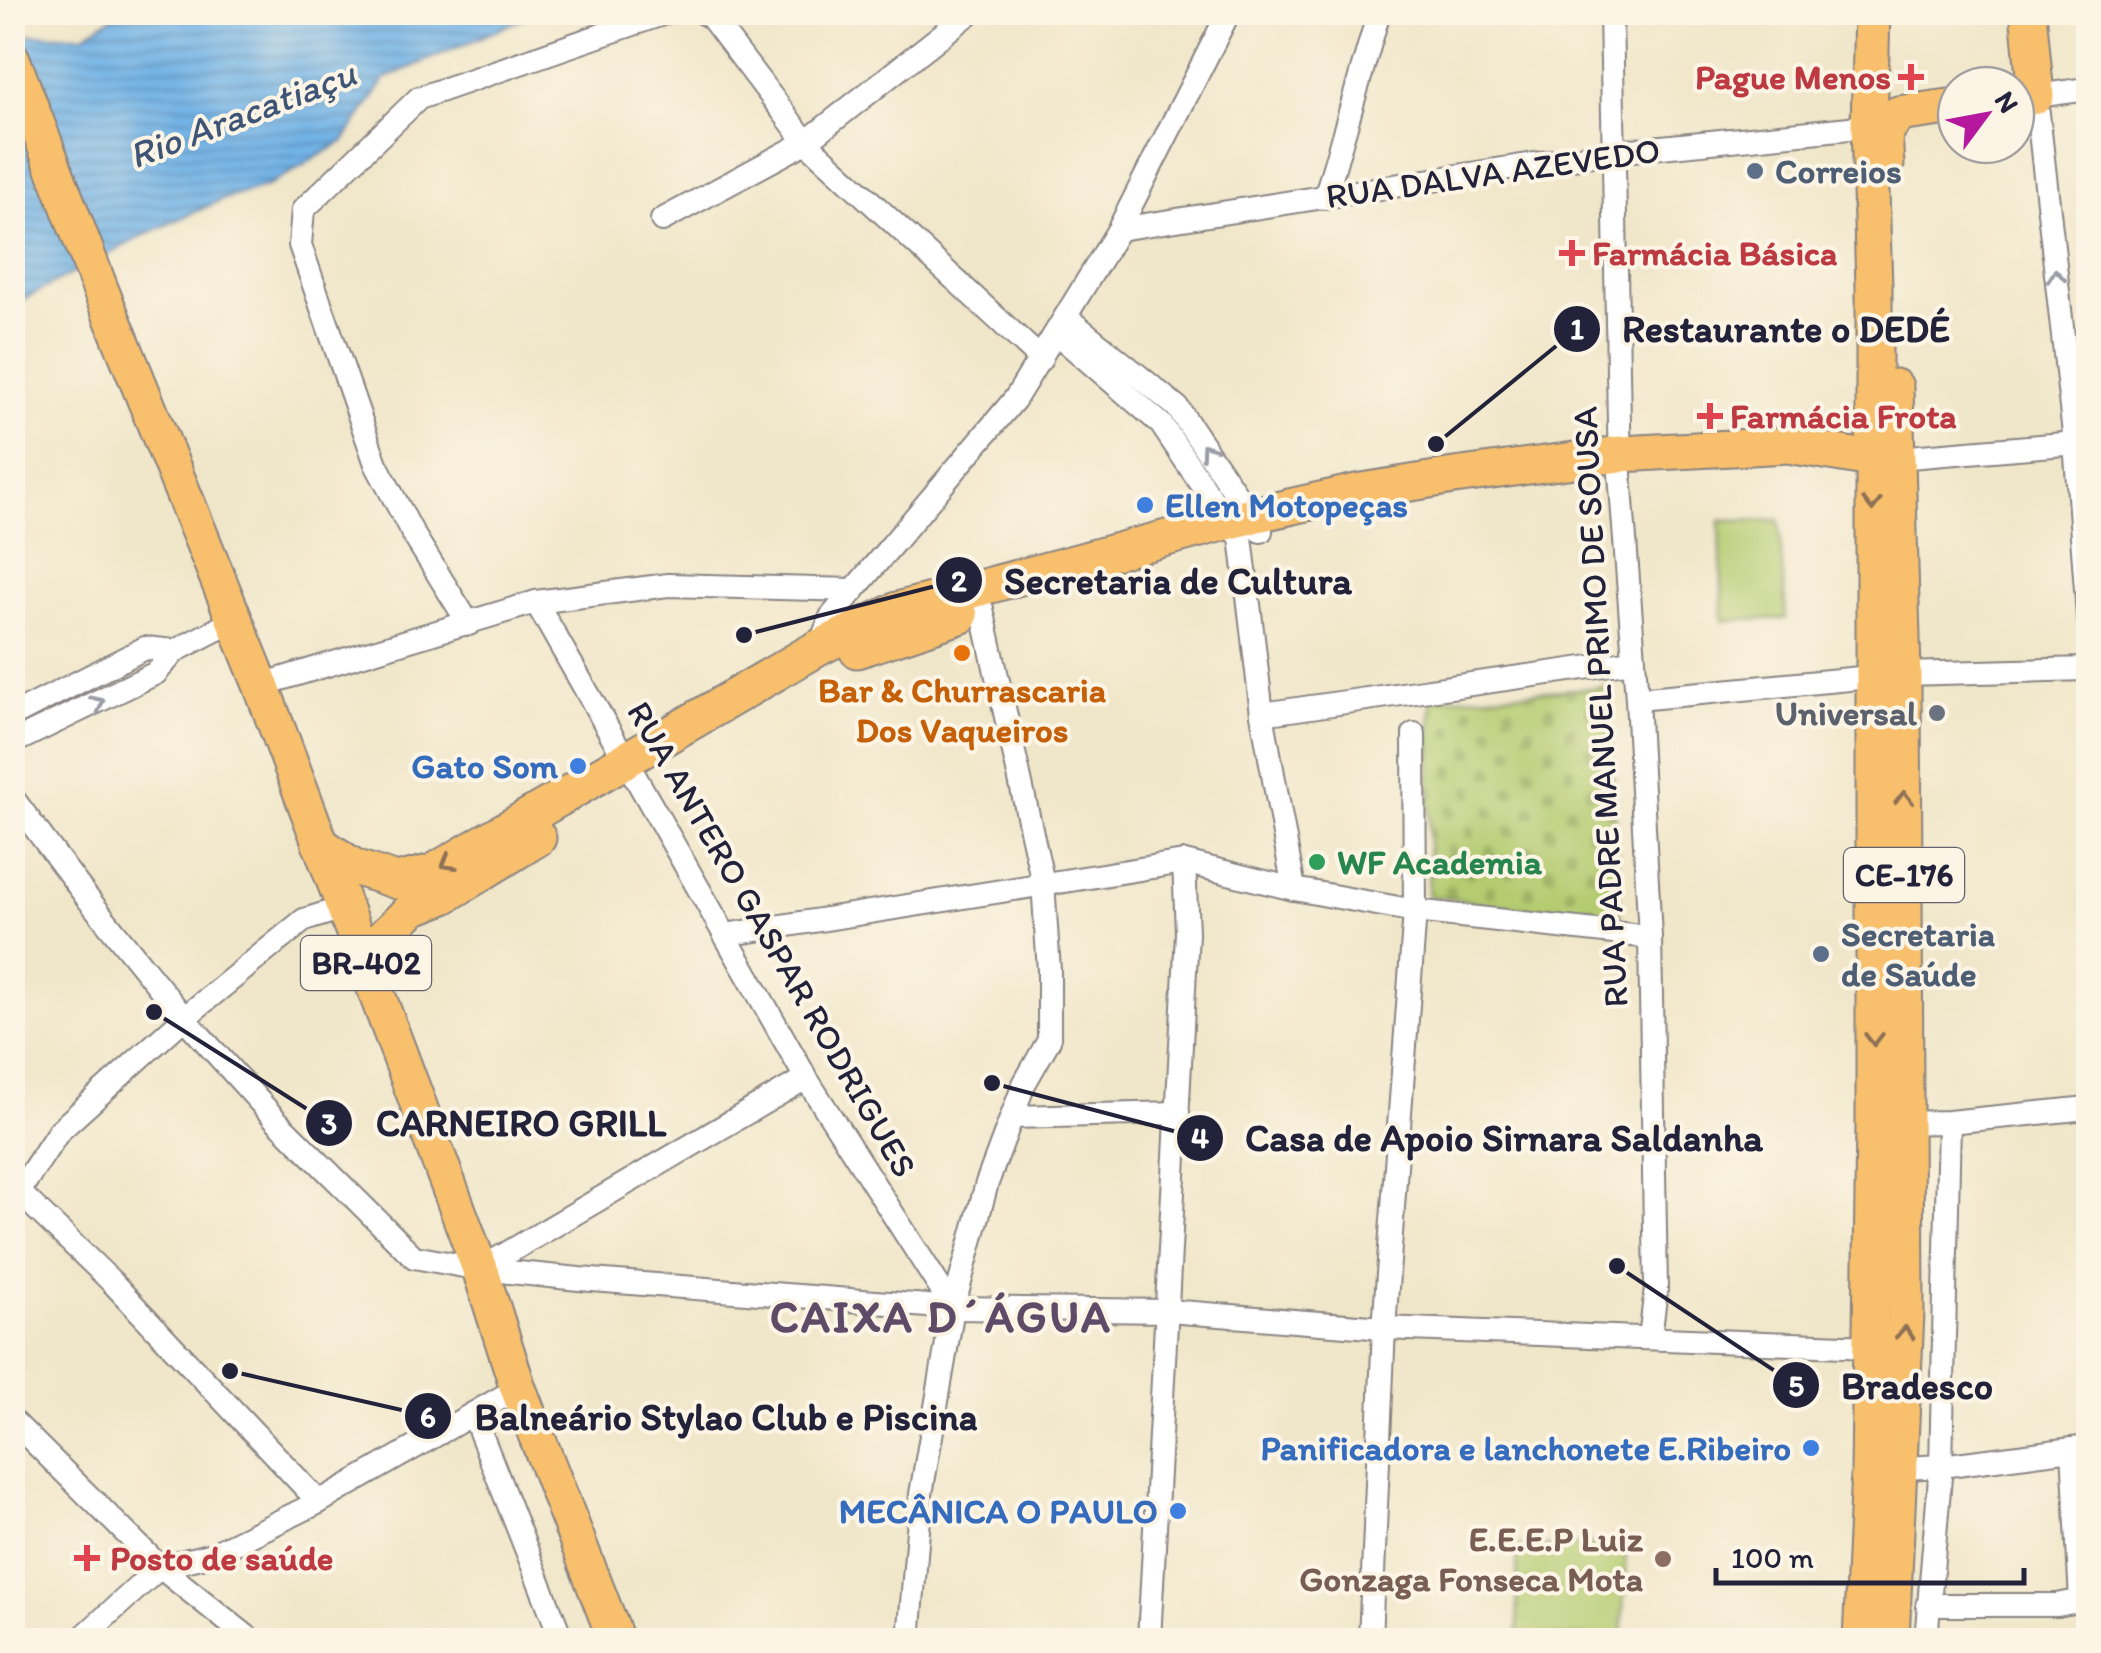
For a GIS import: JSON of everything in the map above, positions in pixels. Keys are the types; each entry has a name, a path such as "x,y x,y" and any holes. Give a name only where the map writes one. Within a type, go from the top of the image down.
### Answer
{"main road":[{"name":"CE-176","path":"1861,1640 1906,1313 1890,1123 1884,120 1872,12"},
{"path":"2027,65 2028,12"},
{"name":"BR-402","path":"12,58 261,685 480,1269 518,1388 616,1640"},
{"name":"RUA DALVA AZEVEDO","path":"1884,120 1936,110"},
{"path":"320,844 405,894 444,896 632,768 896,610 1246,526 1620,464 1789,464 1826,451 1885,459"},
{"path":"815,658 834,657 1246,526"},
{"path":"344,908 371,915 405,894"},
{"path":"368,968 405,894"},
{"name":"CE-176","path":"1890,1123 1870,1347 1884,1470 1891,1640"}],"street":[{"path":"468,624 376,464 300,246 303,210 418,98 668,12"},
{"path":"662,220 806,142 971,12"},
{"path":"815,658 831,617 1015,399 1119,229 1229,12"},
{"path":"1325,198 1379,12"},
{"name":"RUA PADRE MANUEL PRIMO DE SOUSA","path":"1611,12 1620,464 1650,937 1656,1290 1650,1338"},
{"path":"706,15 806,142 1040,359"},
{"path":"2036,96 2088,89"},
{"name":"RUA DALVA AZEVEDO","path":"1119,229 1612,152 1884,120"},
{"path":"2036,159 2082,442 2088,616"},
{"path":"1061,325 1177,408 1246,526 1262,714 1294,889"},
{"path":"1885,459 2082,442"},
{"path":"261,685 536,602 668,585 854,590"},
{"name":"RUA ANTERO GASPAR RODRIGUES","path":"536,602 806,1078 953,1308"},
{"path":"908,1640 920,1494 953,1308 986,1184 1024,1084 1050,1040 1042,882 982,609"},
{"path":"12,743 156,673 175,651 236,620"},
{"path":"12,716 145,648 175,651"},
{"path":"1262,714 1633,661"},
{"path":"1637,699 1888,676 2088,668"},
{"path":"1370,1640 1384,1328 1415,912 1414,734"},
{"path":"12,796 85,896 184,1018 277,1120 414,1257 480,1269 953,1308 1168,1311 1384,1328 1870,1347"},
{"path":"1149,1640 1187,933 1184,862"},
{"path":"725,935 1184,862 1294,889 1415,912 1650,937"},
{"path":"319,1502 112,1282 15,1196 58,1131 184,1018 304,920 344,908"},
{"path":"480,1269 806,1078"},
{"path":"1890,1123 1949,1122 2088,1108"},
{"path":"1012,1117 1178,1114"},
{"path":"1926,1640 1941,1466 1949,1122"},
{"path":"80,1640 160,1567 213,1554 319,1502 518,1388"},
{"path":"473,1414 562,1640"},
{"path":"12,1420 160,1567 251,1640"},
{"path":"1884,1470 2081,1448 2085,1600 2057,1606 1928,1605"}],"green space":[{"path":"1779,520 1786,618 1723,621 1720,521"},
{"path":"1609,687 1620,921 1428,896 1431,699"},
{"path":"1626,1544 1622,1637 1518,1637 1517,1547"}],"water":[{"name":"Rio Aracatiaçu","path":"121,12 536,13 386,78 344,141 269,185 221,200 148,233 13,305 13,38 84,35"}],"place":[{"name":"Pague Menos","path":"1911,77"},
{"name":"Correios","path":"1755,171"},
{"name":"Farmácia Básica","path":"1572,253"},
{"name":"Farmácia Frota","path":"1710,416"},
{"name":"Restaurante o DEDÉ","path":"1436,444"},
{"name":"Ellen Motopeças","path":"1145,505"},
{"name":"Secretaria de Cultura","path":"744,635"},
{"name":"Bar & Churrascaria Dos Vaqueiros","path":"962,653"},
{"name":"Universal","path":"1937,713"},
{"name":"Gato Som","path":"578,766"},
{"name":"WF Academia","path":"1317,862"},
{"name":"Secretaria de Saúde","path":"1821,954"},
{"name":"CARNEIRO GRILL","path":"154,1012"},
{"name":"Casa de Apoio Sirnara Saldanha","path":"992,1083"},
{"name":"Bradesco","path":"1617,1266"},
{"name":"Balneário Stylao Club e Piscina","path":"230,1371"},
{"name":"Panificadora e lanchonete E.Ribeiro","path":"1811,1448"},
{"name":"MECÂNICA O PAULO","path":"1178,1511"},
{"name":"Posto de saúde","path":"87,1558"},
{"name":"E.E.E.P Luiz Gonzaga Fonseca Mota","path":"1663,1559"}],"district":[{"name":"CAIXA D´ÁGUA","path":"941,1316"}]}
